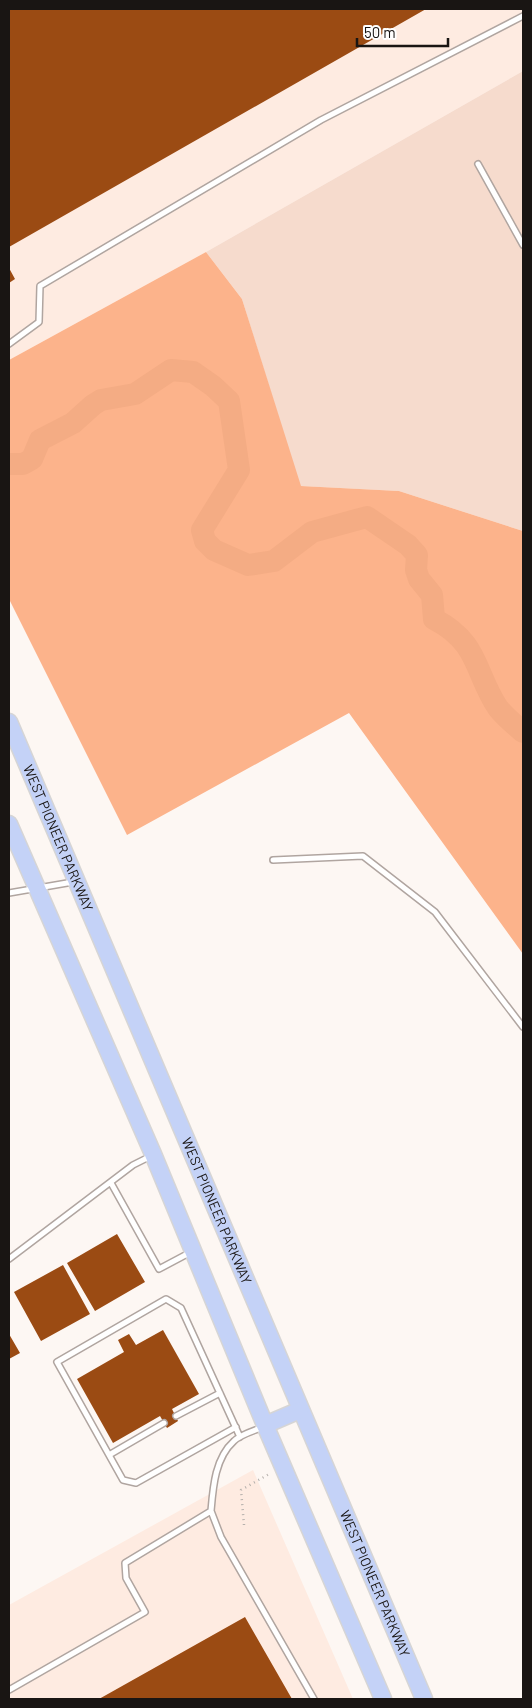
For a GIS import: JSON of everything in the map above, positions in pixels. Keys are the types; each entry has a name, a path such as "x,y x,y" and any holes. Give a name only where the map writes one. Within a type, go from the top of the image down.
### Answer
{"main road":[{"name":"WEST PIONEER PARKWAY","path":"9,722 424,1699"},
{"path":"9,824 36,890 153,1154 265,1425 383,1699"},
{"path":"265,1425 300,1410"}],"lane":[{"path":"9,344 39,322 40,286 321,120 523,16"},
{"path":"478,164 523,245"},
{"path":"272,860 363,856 435,912 523,1027"},
{"path":"9,893 36,890 76,881"},
{"path":"9,1259 134,1165 153,1154"},
{"path":"111,1183 159,1269 193,1251"},
{"path":"236,1427 136,1483 123,1480 57,1362 166,1299 181,1308 236,1427 240,1437"},
{"path":"176,1416 220,1393"},
{"path":"109,1455 164,1423"},
{"path":"265,1425 234,1440 220,1460 213,1484 211,1511 221,1537 314,1699"},
{"path":"9,1690 145,1612 126,1578 125,1563 211,1511"}],"path":[{"path":"244,1525 241,1490 272,1473"}],"shaded area":[{"path":"9,9 523,9 523,71 206,252 9,360"},
{"path":"523,71 523,531 399,491 300,486 242,299 206,252"},
{"path":"206,252 242,299 301,486 399,491 523,531 523,954 349,713 127,835 9,599 9,360"},
{"path":"253,1470 353,1699 9,1699 9,1605"}],"building":[{"path":"9,9 426,9 9,247"},
{"path":"9,268 15,279 9,283"},
{"path":"117,1234 145,1282 95,1311 67,1263"},
{"path":"63,1265 90,1314 41,1341 14,1292"},
{"path":"163,1330 199,1394 172,1409 178,1421 167,1428 160,1416 113,1443 77,1379 124,1352 118,1340 129,1334 136,1345"},
{"path":"9,1334 20,1353 9,1359"},
{"path":"245,1617 292,1699 99,1699"}],"waterway":[{"path":"9,464 23,464 32,459 40,440 73,423 101,400 135,394 171,370 193,372 213,386 229,401 239,470 202,530 205,541 214,550 248,565 274,561 312,532 367,517 408,545 417,555 416,570 419,579 432,595 434,619 449,628 468,648 498,708 523,732"}]}
